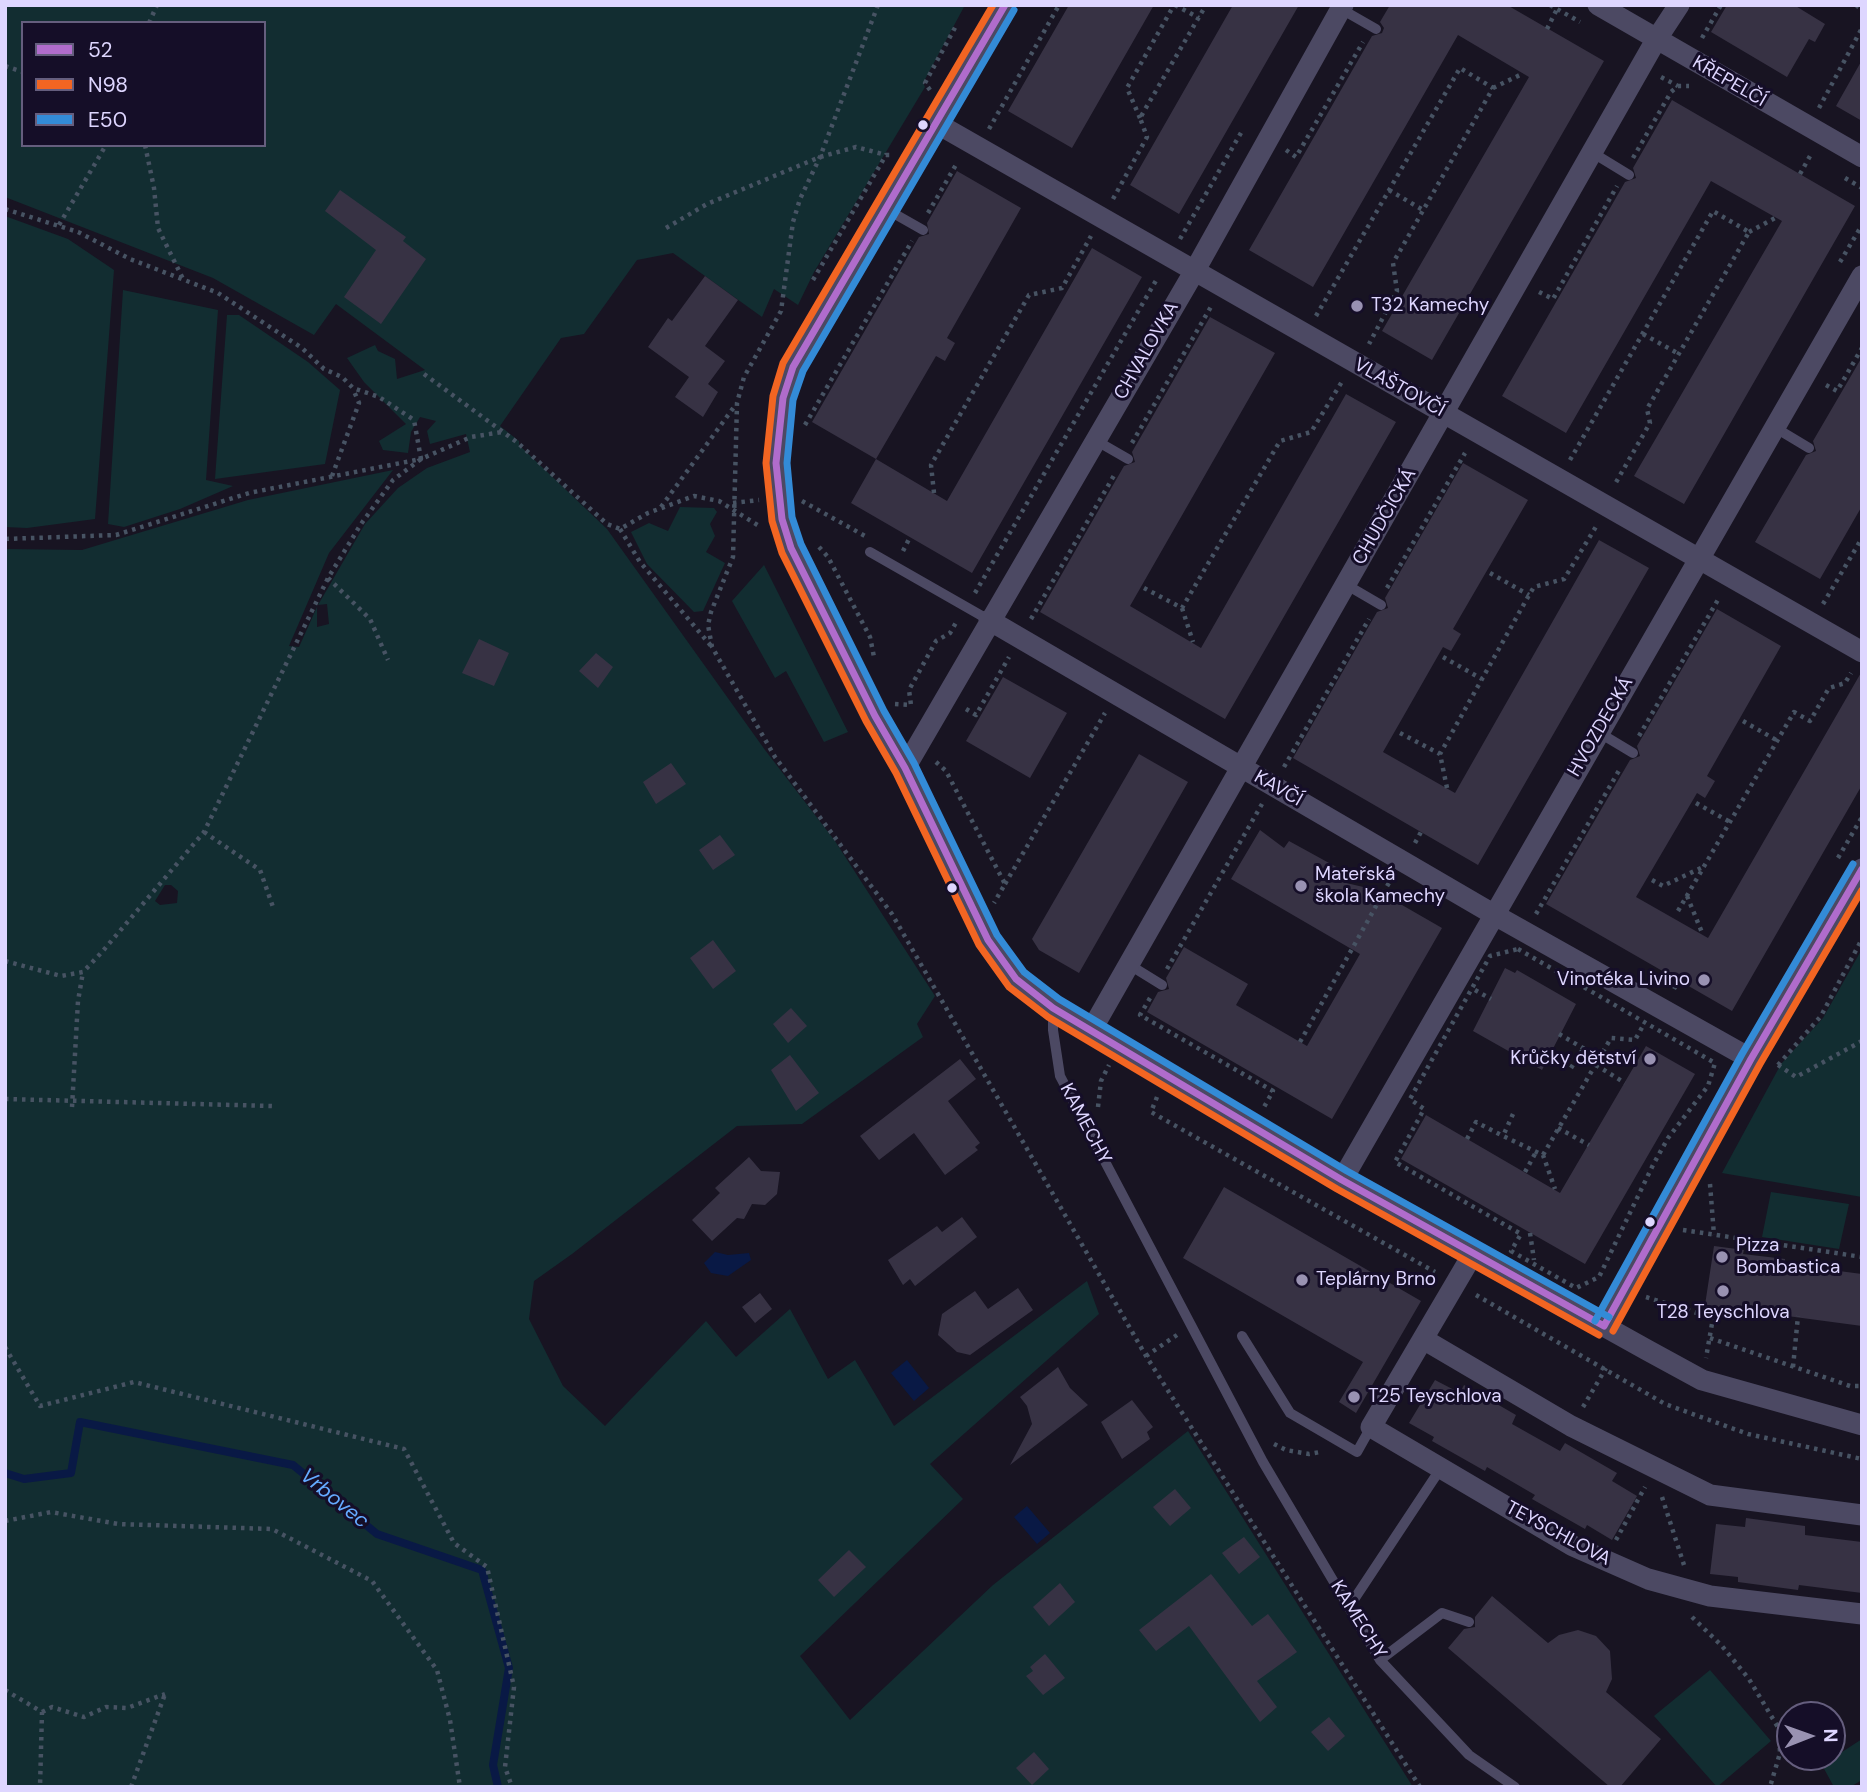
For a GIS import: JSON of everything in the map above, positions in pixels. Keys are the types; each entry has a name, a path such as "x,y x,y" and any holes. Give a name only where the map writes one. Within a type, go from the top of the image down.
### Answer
{"street":[{"path":"1005,5 793,368 783,398 776,463 780,506 792,548 875,716 905,768 988,940 1016,979 1053,1009 1092,1029 1342,1180 1604,1326 1702,1380 1862,1425"},
{"name":"KŘEPELČÍ","path":"1598,5 1862,157"},
{"name":"CHUDČICKÁ","path":"1092,1029 1679,5"},
{"name":"CHVALOVKA","path":"905,768 1194,272 1342,7"},
{"name":"VLAŠTOVČÍ","path":"936,124 1445,413 1564,471 1858,659"},
{"name":"HVOZDECKÁ","path":"1342,1180 1862,276"},
{"name":"KAVČÍ","path":"989,620 1014,648 1240,767 1493,914 1751,1059"},
{"path":"1604,1326 1751,1059 1862,869"},
{"path":"1371,1427 1474,1252"},
{"path":"1423,1339 1571,1426 1654,1470 1710,1495 1862,1515"},
{"name":"TEYSCHLOVA","path":"1371,1427 1573,1546 1648,1579 1710,1596 1862,1614"}],"lane":[{"path":"1342,7 1374,28"},
{"path":"1592,153 1627,174"},
{"path":"886,209 921,229"},
{"path":"1774,427 1809,448"},
{"path":"1095,440 1126,458"},
{"path":"870,552 989,620"},
{"path":"1345,584 1381,605"},
{"path":"1598,732 1632,752"},
{"path":"1128,964 1161,984"},
{"name":"KAMECHY","path":"1053,1009 1053,1030 1060,1076 1262,1462 1380,1660 1469,1755 1514,1787"},
{"path":"1242,1336 1290,1413 1357,1452 1371,1427"},
{"path":"1349,1607 1441,1468"},
{"path":"1380,1660 1442,1613 1469,1622"}],"path":[{"path":"150,21 157,5"},
{"path":"712,647 708,625 710,612 733,557 737,403 744,377 781,311 793,222 800,199 820,157 878,5"},
{"path":"802,430 921,229 958,161 978,148 1059,5"},
{"path":"1113,200 1147,136 1127,88 1175,5 1199,18"},
{"path":"1140,118 1206,5"},
{"path":"1550,5 1590,28"},
{"path":"1856,5 1862,10"},
{"path":"1547,29 1557,9"},
{"path":"1280,147 1296,157 1374,28"},
{"path":"1809,127 1862,28"},
{"path":"1322,306 1460,68 1493,88"},
{"path":"1367,347 1397,291 1393,263 1493,88 1522,74"},
{"path":"1529,301 1536,290 1553,299 1627,174 1671,92 1678,86 1686,85 1698,91"},
{"path":"889,701 911,705 909,690 936,641 950,633 967,607 1247,122"},
{"path":"59,225 105,147"},
{"path":"145,147 154,188 158,228 184,280"},
{"path":"666,228 707,204 820,157 856,147 886,155"},
{"path":"1798,150 1820,163"},
{"path":"1800,174 1810,156"},
{"path":"1841,175 1862,188"},
{"path":"1389,190 1423,211"},
{"path":"5,209 59,225 218,293 302,348 324,369 342,377 353,388 359,403 332,477"},
{"path":"1564,471 1713,211 1749,232"},
{"path":"1602,482 1613,488 1650,423 1647,409 1749,232 1775,218"},
{"path":"1835,272 1862,225"},
{"path":"934,493 931,466 1029,295 1062,288 1094,229"},
{"path":"958,710 962,708 976,715 1223,288"},
{"path":"1303,311 1325,323"},
{"path":"1643,334 1679,354"},
{"path":"1356,341 1378,354"},
{"path":"1820,382 1837,391 1862,348"},
{"path":"424,374 518,443 607,524 620,529 640,562 712,647 775,757 892,914 1146,1356 1420,1787"},
{"path":"1182,608 1280,441 1311,432 1348,374"},
{"path":"353,388 379,397 414,420 421,459"},
{"path":"660,509 737,403"},
{"path":"5,539 116,535 249,493 421,459 471,437 502,432"},
{"path":"1557,456 1564,471"},
{"path":"72,1105 78,1001 83,972 129,923 204,832 328,579 361,524 393,480 421,459"},
{"path":"1564,471 1580,469"},
{"path":"620,529 694,496 733,505 767,532"},
{"path":"801,510 798,499 868,537"},
{"path":"733,505 760,500"},
{"path":"890,549 901,555 910,537"},
{"path":"1831,613 1821,608 1862,538"},
{"path":"814,540 828,557 870,638 875,662"},
{"path":"1447,788 1440,754 1529,595 1534,587 1564,579 1589,540"},
{"path":"1490,573 1529,595"},
{"path":"328,579 370,619 388,660"},
{"path":"1144,588 1182,608 1193,642"},
{"path":"962,589 974,595"},
{"path":"1532,920 1724,590"},
{"path":"1014,648 1021,664"},
{"path":"1443,657 1482,679"},
{"path":"1678,911 1794,712 1810,721 1829,688 1845,683 1858,659"},
{"path":"1093,705 1117,718"},
{"path":"998,916 993,905 1004,884 1105,712"},
{"path":"1743,721 1778,741"},
{"path":"1399,733 1440,754"},
{"path":"933,756 939,767 946,771 1004,884"},
{"path":"1696,803 1730,822"},
{"path":"1274,811 1262,804 1161,984 1140,1015 1274,1089 1264,1107 1275,1114"},
{"path":"1835,863 1862,817"},
{"path":"204,832 260,870 273,907"},
{"path":"1652,880 1663,886 1704,867"},
{"path":"1300,1042 1392,878 1380,871"},
{"path":"1687,896 1703,935"},
{"path":"1770,1076 1821,1016 1862,939"},
{"path":"1521,1234 1511,1251 1576,1288 1599,1277 1668,1138 1708,1086 1715,1063 1518,949 1490,956 1471,988 1409,1099 1424,1109 1395,1162 1499,1218 1521,1234 1529,1236 1535,1264"},
{"path":"5,961 61,976 83,972"},
{"path":"1471,988 1491,999"},
{"path":"1543,1155 1611,1038 1635,1040 1645,1022"},
{"path":"1559,1034 1600,1058"},
{"path":"1778,1065 1796,1077 1862,1041"},
{"path":"1571,1068 1583,1049"},
{"path":"1097,1115 1101,1081 1110,1062"},
{"path":"1595,1065 1625,1083"},
{"path":"1160,1090 1152,1112 1606,1368 1665,1404 1748,1434 1862,1459"},
{"path":"5,1099 72,1105 272,1106"},
{"path":"1503,1136 1513,1114"},
{"path":"1467,1139 1476,1122 1543,1155 1555,1189"},
{"path":"1558,1128 1589,1145"},
{"path":"1525,1172 1536,1152"},
{"path":"1703,1195 1710,1183 1714,1236"},
{"path":"1676,1241 1689,1218"},
{"path":"1683,1230 1862,1257"},
{"path":"1651,1286 1644,1297 1713,1318 1702,1380"},
{"path":"1793,1367 1798,1316"},
{"path":"1146,1356 1191,1325"},
{"path":"1710,1338 1793,1367 1862,1386"},
{"path":"5,1347 40,1406 134,1382 404,1449 454,1543 487,1567 514,1687 505,1767 512,1787"},
{"path":"1571,1426 1606,1368"},
{"path":"1264,1439 1286,1450 1309,1454 1330,1450 1338,1441"},
{"path":"1605,1560 1654,1470"},
{"path":"1654,1470 1692,1589 1689,1614 1722,1646 1749,1679 1779,1729 1780,1753 1770,1787"},
{"path":"5,1521 51,1512 118,1524 272,1529 372,1581 437,1670 450,1720 460,1787"},
{"path":"5,1690 42,1712"},
{"path":"42,1712 52,1707 84,1717 106,1707 127,1708 164,1694 131,1787"},
{"path":"40,1787 42,1712"}],"green space":[{"path":"5,5 965,5 923,83 925,87 814,272 798,305 774,289 762,317 673,253 637,260 584,334 561,338 500,426 519,441 519,445 607,529 765,750 835,841 935,996 917,1024 923,1037 802,1124 737,1126 534,1281 529,1319 563,1386 605,1426 706,1321 736,1357 790,1309 828,1379 855,1360 894,1426 1087,1281 1099,1314 930,1464 963,1499 800,1656 850,1720 993,1585 1188,1431 1413,1787 5,1787 5,549 82,550 248,500 393,470 329,553 289,646 299,647 317,607 317,627 329,624 327,604 318,605 365,524 398,488 427,468 470,452 466,434 430,444 427,431 436,421 420,417 411,432 408,453 383,450 379,441 406,424 364,382 347,358 375,345 378,351 395,359 397,379 425,370 336,304 314,335 213,278 5,197","holes":["165,885 171,885 178,891 177,903 160,905 155,901"]},
{"path":"5,216 68,239 114,270 95,519 27,528 5,527"},
{"path":"123,290 218,310 206,480 233,486 180,509 124,527 108,524"},
{"path":"227,315 239,315 308,362 340,390 325,464 215,479"},
{"path":"680,507 714,508 717,512 710,524 715,536 706,552 725,563 703,611 694,612 647,564 631,532 649,523 668,531"},
{"path":"764,565 848,732 824,742 786,671 775,678 732,601"},
{"path":"1862,949 1862,1197 1722,1173 1781,1064 1823,1018"},
{"path":"1771,1192 1849,1204 1839,1249 1762,1237"},
{"path":"1710,1670 1771,1741 1717,1787 1654,1716"},
{"path":"1862,1739 1862,1780 1850,1787 1834,1787 1825,1771 1846,1771 1846,1749"}],"water":[{"path":"715,1252 728,1255 749,1253 751,1260 728,1276 711,1273 704,1263"},
{"path":"907,1360 929,1388 914,1401 891,1373"},
{"path":"1027,1506 1050,1533 1037,1544 1014,1517"}],"building":[{"path":"1069,5 1154,5 1072,148 1008,111"},
{"path":"1233,5 1299,5 1179,214 1130,185"},
{"path":"1390,5 1507,5 1604,61 1432,360 1382,331 1529,77 1458,35 1313,287 1249,250 1372,36 1382,33 1384,28 1380,22"},
{"path":"1727,5 1794,5 1825,24 1815,42 1809,39 1787,77 1711,32"},
{"path":"1862,60 1862,121 1836,106"},
{"path":"1672,100 1855,206 1684,504 1634,476 1782,221 1711,181 1566,433 1502,396 1625,182 1636,178 1633,168"},
{"path":"957,171 1021,208 947,338 955,343 945,361 936,356 876,459 812,422 919,237 929,234 927,223"},
{"path":"340,190 406,237 403,241 426,259 381,324 344,297 376,250 325,211"},
{"path":"1092,248 1142,277 972,573 851,503 876,459 947,501"},
{"path":"705,276 738,300 705,346 725,361 708,384 718,392 703,417 675,397 689,377 648,347 668,318 672,321"},
{"path":"1210,317 1275,353 1130,606 1201,648 1346,394 1396,422 1225,719 1040,612 1124,466 1135,462 1132,452"},
{"path":"1862,357 1862,506 1820,579 1755,542 1806,455 1816,451 1813,441"},
{"path":"1463,463 1528,500 1453,629 1461,634 1451,651 1443,647 1383,752 1455,793 1599,540 1649,568 1478,865 1293,758 1377,612 1388,608 1385,598"},
{"path":"1717,609 1781,646 1707,776 1715,781 1705,798 1697,793 1636,897 1708,938 1862,671 1862,785 1732,1011 1546,904 1630,760 1640,756 1637,746"},
{"path":"479,639 509,653 494,686 462,673"},
{"path":"596,653 613,667 598,688 579,671"},
{"path":"1003,677 1067,713 1030,778 966,741"},
{"path":"1139,754 1188,782 1079,973 1039,950 1032,939"},
{"path":"671,763 686,784 656,804 643,782"},
{"path":"1260,830 1284,848 1289,841 1340,869 1344,873 1342,882 1376,890 1442,928 1332,1119 1147,1012 1158,992 1169,989 1166,978 1184,947 1248,984 1236,1005 1307,1046 1360,954 1231,879"},
{"path":"720,835 735,855 713,870 699,850"},
{"path":"713,940 736,971 713,989 690,958"},
{"path":"1505,968 1515,973 1517,970 1576,1004 1542,1070 1473,1031"},
{"path":"791,1008 807,1026 788,1043 773,1024"},
{"path":"1646,1046 1695,1074 1585,1264 1401,1159 1426,1115 1560,1193"},
{"path":"790,1055 819,1093 796,1111 771,1070"},
{"path":"960,1059 976,1079 948,1101 980,1143 975,1147 978,1150 945,1175 914,1133 879,1160 860,1136"},
{"path":"749,1157 761,1171 780,1172 777,1194 765,1205 752,1204 744,1219 737,1218 712,1241 692,1220 720,1193 715,1188"},
{"name":"Teplárny Brno","path":"1224,1187 1421,1301 1356,1413 1339,1402 1363,1362 1183,1258"},
{"path":"962,1217 977,1237 915,1286 910,1279 903,1285 888,1260 937,1226 942,1232"},
{"path":"1714,1246 1744,1250 1743,1254 1785,1259 1785,1264 1862,1274 1862,1326 1705,1305"},
{"path":"1018,1288 1033,1310 970,1355 957,1352 938,1335 942,1314 975,1291 988,1309"},
{"path":"760,1293 772,1309 755,1323 742,1307"},
{"path":"1058,1367 1070,1388 1088,1405 1010,1465 1032,1424 1027,1406 1020,1397"},
{"path":"1435,1380 1460,1393 1464,1385 1516,1415 1512,1424 1560,1451 1565,1443 1617,1473 1612,1481 1637,1496 1612,1540 1587,1525 1585,1529 1532,1499 1535,1495 1487,1467 1485,1471 1432,1441 1434,1437 1409,1423"},
{"path":"1132,1400 1153,1427 1147,1432 1150,1439 1122,1459 1101,1422"},
{"path":"1175,1489 1191,1508 1170,1526 1153,1507"},
{"path":"1746,1518 1805,1526 1805,1535 1862,1542 1862,1593 1799,1585 1798,1590 1738,1582 1738,1577 1710,1574 1716,1524 1745,1527"},
{"path":"1244,1537 1260,1557 1239,1574 1222,1553"},
{"path":"849,1550 866,1567 834,1597 818,1580"},
{"path":"1211,1574 1252,1626 1268,1614 1297,1652 1257,1681 1277,1707 1260,1722 1189,1626 1156,1651 1139,1630"},
{"path":"1060,1583 1075,1602 1049,1626 1033,1607"},
{"path":"1492,1596 1548,1643 1559,1635 1578,1630 1596,1636 1610,1651 1612,1679 1606,1692 1661,1739 1620,1787 1610,1787 1448,1648 1464,1629 1475,1627 1475,1617"},
{"path":"1045,1654 1065,1678 1043,1695 1026,1676 1033,1671 1030,1667"},
{"path":"1329,1717 1345,1736 1328,1751 1311,1732"},
{"path":"1034,1752 1049,1769 1032,1785 1016,1768"}],"waterway":[{"name":"Vrbovec","path":"5,1473 24,1479 71,1473 80,1422 293,1465 377,1534 482,1570 509,1668 493,1765 498,1787"}],"transit line":[{"name":"N98","path":"993,5 783,363 773,396 766,463 772,521 782,553 866,721 896,773 979,945 1009,987 1048,1017 1337,1189 1599,1335"},
{"name":"52","path":"1005,5 793,367 783,398 776,463 782,519 791,548 875,716 905,768 988,940 1016,979 1053,1008 1342,1180 1604,1326"},
{"name":"E50","path":"1014,10 803,371 793,400 787,463 792,517 801,544 884,711 914,763 997,935 1024,972 1059,999 1347,1171 1609,1317"},
{"name":"E50","path":"1595,1321 1742,1054 1853,864"},
{"name":"52","path":"1604,1326 1751,1059 1862,869"},
{"name":"N98","path":"1613,1331 1760,1064 1862,890"}],"place":[{"name":"T32 Kamechy","path":"1357,306"},
{"name":"Mateřská škola Kamechy","path":"1301,886"},
{"name":"Vinotéka Livino","path":"1704,980"},
{"name":"Krůčky dětství","path":"1650,1059"},
{"name":"Pizza Bombastica","path":"1722,1257"},
{"name":"Teplárny Brno","path":"1302,1280"},
{"name":"T28 Teyschlova","path":"1723,1291"},
{"name":"T25 Teyschlova","path":"1354,1397"}]}
